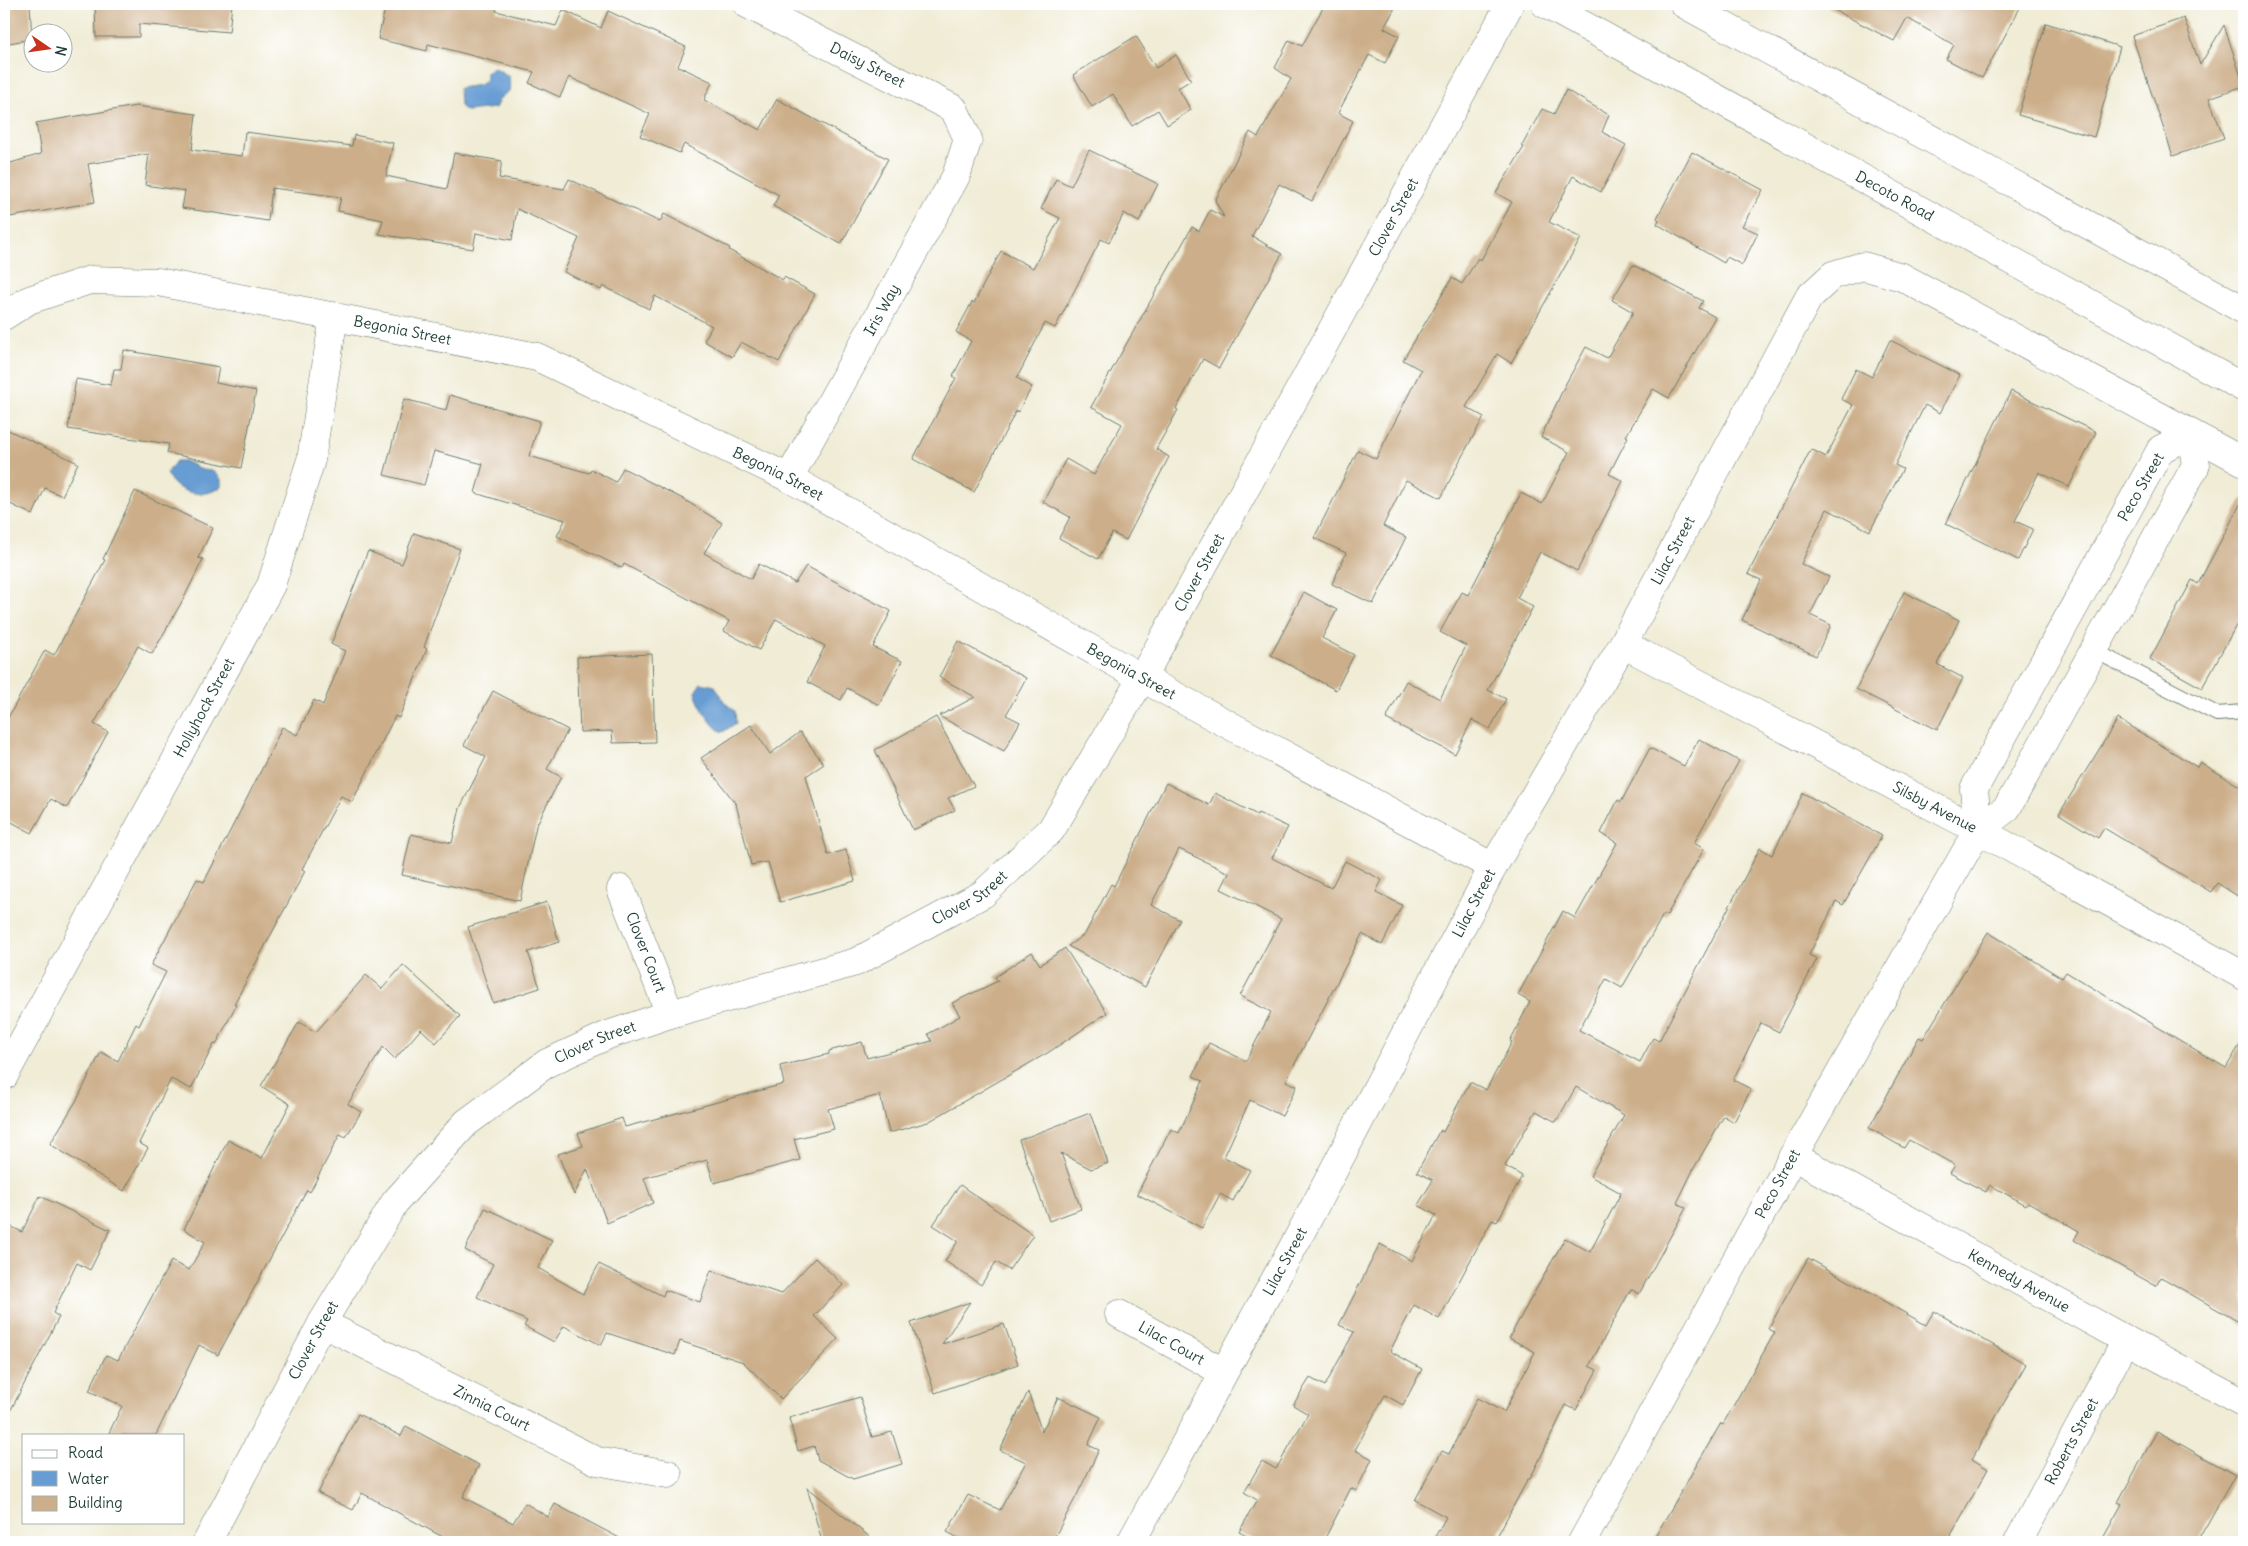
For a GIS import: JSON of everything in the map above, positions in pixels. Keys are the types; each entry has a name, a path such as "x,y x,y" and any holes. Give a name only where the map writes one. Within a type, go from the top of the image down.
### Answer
{"street":[{"name":"Daisy Street","path":"750,4 954,109 968,139"},
{"name":"Clover Street","path":"207,1542 322,1322 395,1202 466,1123 547,1063 608,1035 670,1014 856,962 983,894 1052,830 1142,678 1510,4"},
{"name":"Decoto Road","path":"1545,4 2244,388"},
{"path":"1684,4 2244,310"},
{"name":"Iris Way","path":"789,478 956,176 968,139"},
{"name":"Lilac Street","path":"1131,1542 1299,1236 1493,867 1624,644 1809,296 1833,275 1863,266 1902,277 2191,434"},
{"name":"Begonia Street","path":"4,316 28,300 90,280 158,282 537,357 789,478 1142,678 1493,867"},
{"name":"Hollyhock Street","path":"4,1076 270,585 311,460 334,316"},
{"path":"2191,434 2244,462"},
{"name":"Peco Street","path":"1582,1542 1793,1156 1978,830 2007,808 2196,465 2191,434 2161,449 1974,789 1978,830"},
{"name":"Silsby Avenue","path":"1624,644 1978,830 2244,976"},
{"name":"Clover Court","path":"621,889 670,1014"},
{"name":"Kennedy Avenue","path":"1793,1156 2244,1403"},
{"name":"Lilac Court","path":"1119,1314 1223,1372"},
{"name":"Zinnia Court","path":"322,1322 597,1461 668,1474"},
{"name":"Roberts Street","path":"2018,1542 2126,1340"}],"lane":[{"path":"2093,650 2217,714 2244,712"}],"water":[{"path":"493,67 509,76 510,90 500,98 495,108 466,111 460,106 459,88 480,85 486,79 486,72"},
{"path":"176,461 185,461 202,470 214,471 221,479 221,487 214,491 198,493 183,490 176,486 167,473"},
{"path":"701,683 715,686 725,703 735,711 736,723 723,732 710,721 699,702 695,692"}],"building":[{"path":"4,4 30,4 31,22 22,22 22,41 4,44"},
{"path":"95,4 232,4 229,32 139,24 139,37 96,37"},
{"path":"386,4 498,4 496,11 556,26 563,10 601,28 608,11 686,47 678,66 712,82 704,100 760,130 777,99 888,159 841,244 773,206 779,195 684,144 680,153 640,136 650,114 569,77 560,97 529,83 534,72 428,44 427,51 378,39"},
{"path":"1325,4 1397,4 1384,28 1399,36 1385,63 1369,55 1338,113 1353,121 1312,201 1279,184 1252,236 1282,254 1219,368 1203,359 1156,449 1169,457 1126,540 1112,533 1098,559 1059,538 1070,517 1043,502 1066,459 1094,475 1122,424 1091,407 1192,227 1199,231 1210,210 1224,217 1215,201 1250,132 1258,137 1291,79 1275,68 1289,40 1302,46"},
{"path":"1823,4 2022,4 1982,78 1946,59 1954,45 1907,18 1894,41"},
{"path":"2184,18 2200,65 2224,25 2244,86 2209,98 2224,138 2173,156 2132,36"},
{"path":"2046,23 2120,47 2094,137 2018,115"},
{"path":"1136,36 1156,68 1176,55 1191,80 1178,88 1191,110 1167,125 1158,110 1132,126 1113,94 1092,107 1073,75"},
{"path":"1566,90 1609,115 1602,132 1626,145 1601,192 1573,176 1549,222 1581,238 1511,363 1497,354 1466,407 1484,417 1441,498 1406,480 1383,526 1406,537 1373,604 1332,584 1346,553 1314,538 1358,450 1376,459 1421,370 1403,360 1452,278 1462,284 1478,258 1481,260 1512,202 1496,193 1524,147 1522,146 1542,109 1554,114"},
{"path":"136,106 196,114 192,150 242,156 245,132 352,146 354,135 393,143 386,176 447,189 454,153 502,161 499,178 564,189 569,179 660,222 664,214 730,248 729,250 783,280 784,277 815,294 779,362 741,342 732,357 704,341 712,326 655,296 649,309 603,286 601,290 564,272 579,238 517,209 512,240 476,233 473,249 379,234 383,220 338,211 341,197 272,188 268,221 234,216 182,208 185,191 145,185 149,154 88,164 95,202 4,218 4,165 41,154 36,123"},
{"path":"1089,150 1158,184 1139,222 1124,213 1109,243 1101,239 1055,328 1045,323 1017,378 1032,387 1018,412 1016,411 974,492 913,459 956,378 953,376 971,341 956,332 972,302 974,303 1001,251 1033,268 1060,218 1041,209 1056,179 1071,186"},
{"path":"1692,152 1763,190 1742,226 1758,233 1742,265 1727,257 1724,263 1657,224 1659,220 1657,218"},
{"path":"1633,265 1703,301 1699,308 1715,317 1669,398 1653,389 1626,436 1628,437 1609,474 1623,481 1577,571 1540,552 1517,598 1533,607 1488,690 1506,699 1490,729 1472,720 1455,754 1386,719 1406,681 1440,699 1466,646 1440,632 1462,592 1468,595 1521,493 1542,504 1569,452 1541,437 1565,385 1586,347 1607,358 1633,312 1612,300"},
{"path":"1890,340 1960,375 1940,413 1925,405 1895,465 1903,469 1870,531 1827,509 1801,564 1829,577 1810,615 1831,625 1816,656 1742,620 1761,580 1748,574 1811,449 1826,457 1853,405 1841,399 1856,369 1872,377"},
{"path":"124,350 219,367 216,383 256,391 241,468 167,453 169,444 68,429 76,379 111,385 114,369 121,369"},
{"path":"2011,391 2096,432 2069,487 2039,472 2015,521 2033,529 2018,560 1946,524"},
{"path":"450,395 540,421 529,456 589,473 591,469 616,482 623,468 683,499 722,523 704,553 751,579 759,564 795,583 806,566 891,611 873,647 902,661 879,705 847,688 841,700 807,682 825,646 776,619 759,650 724,631 729,621 624,564 622,568 557,536 565,520 475,493 483,464 434,451 424,485 384,475 404,399 446,410"},
{"path":"4,428 78,463 62,496 45,488 33,515 4,501"},
{"path":"135,491 213,528 198,558 203,559 184,598 152,654 138,646 94,724 108,732 67,808 51,799 32,833 4,818 4,725 45,650 54,655 105,560 103,559"},
{"path":"2244,497 2244,611 2202,688 2150,659 2192,580 2198,584"},
{"path":"414,533 460,549 424,647 427,649 399,718 395,716 352,802 341,796 302,869 305,871 234,1004 236,1005 216,1045 214,1044 191,1089 171,1079 139,1143 148,1148 124,1191 50,1144 78,1098 101,1052 118,1061 136,1024 139,1026 166,972 151,965 197,879 204,882 282,727 297,735 314,700 323,705 345,651 331,644 368,551 402,564"},
{"path":"1304,592 1337,610 1322,638 1354,655 1336,690 1271,655"},
{"path":"1904,592 1959,620 1937,664 1963,678 1937,730 1856,689"},
{"path":"958,641 1026,678 1006,715 1020,722 1004,751 939,716 975,697 939,677"},
{"path":"652,654 655,742 613,743 612,731 580,732 577,657"},
{"path":"493,691 568,730 547,769 561,777 536,826 520,901 402,875 411,834 452,843 460,808 486,757 464,745"},
{"path":"936,717 974,786 948,798 955,810 913,830 875,750"},
{"path":"2118,719 2197,767 2200,762 2244,789 2244,900 2217,883 2211,892 2104,828 2098,838 2059,814"},
{"path":"751,725 770,754 800,732 824,764 806,776 828,855 846,850 855,881 780,902 768,862 751,865 736,804 701,758"},
{"path":"1699,739 1739,761 1694,843 1704,849 1667,915 1663,915 1622,988 1606,979 1579,1030 1640,1062 1653,1038 1659,1041 1760,848 1772,855 1803,793 1882,836 1843,905 1836,901 1809,955 1817,959 1779,1032 1761,1023 1733,1080 1751,1089 1734,1122 1724,1116 1694,1168 1677,1203 1686,1208 1639,1294 1631,1289 1589,1366 1597,1370 1576,1410 1566,1405 1530,1479 1528,1479 1494,1542 1432,1542 1446,1517 1415,1500 1442,1451 1449,1454 1477,1398 1504,1412 1535,1352 1509,1338 1565,1238 1590,1252 1621,1193 1590,1176 1624,1115 1576,1087 1556,1122 1536,1111 1505,1166 1522,1176 1497,1222 1492,1220 1439,1319 1414,1305 1390,1351 1422,1369 1403,1405 1385,1395 1355,1450 1372,1459 1356,1491 1351,1488 1323,1542 1258,1542 1239,1532 1257,1500 1244,1492 1262,1461 1276,1469 1308,1414 1293,1405 1310,1378 1325,1386 1354,1332 1339,1325 1380,1244 1412,1261 1436,1215 1418,1205 1433,1180 1417,1172 1440,1130 1443,1132 1470,1082 1486,1090 1512,1042 1510,1041 1530,1002 1518,995 1563,911 1575,918 1617,843 1601,833 1618,800 1621,802 1650,748 1684,766"},
{"path":"1166,783 1209,805 1215,793 1257,815 1258,813 1288,827 1272,858 1331,888 1345,861 1382,880 1376,892 1402,905 1382,945 1362,934 1286,1081 1297,1086 1282,1116 1250,1100 1224,1157 1250,1170 1233,1201 1220,1194 1202,1228 1137,1194 1171,1129 1179,1133 1203,1081 1193,1076 1209,1043 1246,1061 1271,1012 1240,996 1281,919 1221,889 1229,873 1179,849 1151,905 1180,920 1145,987 1068,946 1085,934 1111,884 1114,886"},
{"path":"547,902 559,942 528,952 540,988 493,1003 468,927"},
{"path":"1988,932 2062,978 2066,972 2226,1068 2244,1038 2244,1325 2161,1277 2156,1286 2074,1240 2079,1231 2028,1202 2026,1205 1990,1185 1986,1192 1950,1173 1955,1165 1909,1140 1904,1148 1869,1128 1919,1037 1923,1039"},
{"path":"1065,948 1107,1013 1049,1052 928,1122 889,1133 880,1095 828,1109 834,1129 794,1139 800,1160 714,1183 707,1160 644,1178 653,1203 607,1223 587,1169 574,1195 558,1154 583,1146 578,1133 622,1118 625,1127 784,1084 780,1066 829,1054 829,1051 862,1042 867,1058 932,1041 928,1034 960,1016 952,1003 998,981 995,977 1032,952 1040,965"},
{"path":"403,965 460,1016 436,1043 421,1029 395,1059 383,1047 348,1104 361,1112 346,1137 340,1134 310,1192 307,1190 218,1355 199,1345 156,1434 108,1434 122,1406 89,1391 106,1355 118,1360 171,1261 189,1270 205,1242 184,1229 228,1140 262,1158 290,1104 261,1086 299,1022 316,1032 366,975 382,989"},
{"path":"1090,1113 1108,1163 1091,1169 1061,1153 1081,1209 1049,1221 1019,1140"},
{"path":"960,1185 1033,1235 1009,1270 996,1262 981,1285 945,1261 958,1241 933,1225"},
{"path":"40,1196 110,1230 90,1270 77,1263 53,1313 59,1317 4,1423 4,1223 22,1232"},
{"path":"485,1208 552,1240 538,1268 583,1294 599,1264 663,1296 665,1290 700,1302 711,1270 781,1294 815,1258 843,1285 814,1316 838,1339 781,1399 743,1362 680,1341 675,1355 607,1333 601,1345 564,1326 554,1342 524,1326 527,1321 477,1297 493,1264 465,1250"},
{"path":"1808,1258 1926,1325 1934,1311 2026,1364 1972,1459 1988,1469 1947,1542 1652,1542 1721,1423 1723,1424 1775,1332 1768,1329"},
{"path":"970,1302 942,1344 1004,1324 1018,1364 935,1393 911,1323"},
{"path":"1028,1392 1042,1432 1058,1397 1101,1417 1088,1445 1099,1450 1052,1542 966,1542 947,1532 968,1495 1000,1510 1026,1462 1000,1450"},
{"path":"860,1397 872,1437 892,1432 902,1464 853,1479 818,1460 814,1446 798,1451 789,1418"},
{"path":"358,1414 401,1436 406,1426 479,1465 463,1497 513,1523 525,1503 548,1517 555,1504 627,1542 452,1542 362,1493 353,1510 318,1493"},
{"path":"2157,1431 2235,1475 2197,1542 2101,1542 2122,1504 2118,1502"},
{"path":"807,1487 876,1542 822,1542"}]}
